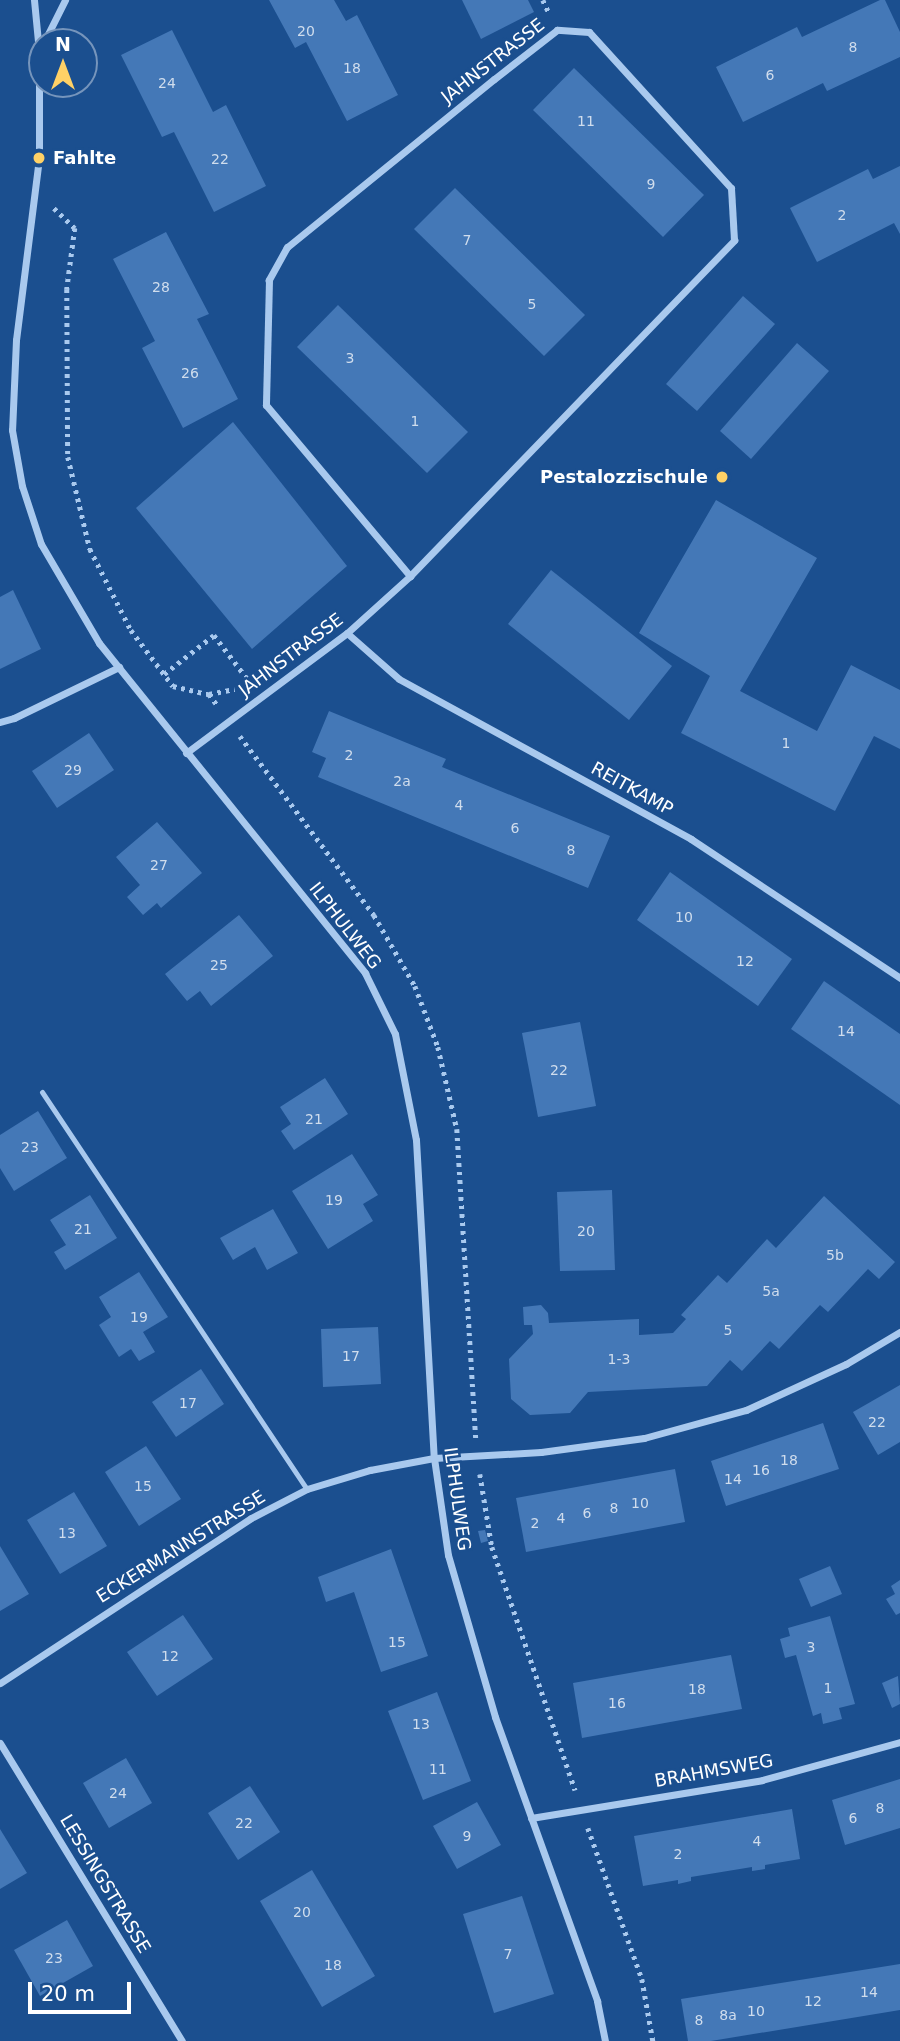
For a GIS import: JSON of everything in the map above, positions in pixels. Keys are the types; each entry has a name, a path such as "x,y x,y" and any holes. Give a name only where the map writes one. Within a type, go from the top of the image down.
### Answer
{"street":[{"name":"ILPHULWEG","path":"34,0 39,28"},
{"name":"ILPHULWEG","path":"51,28 65,0"},
{"name":"JAHNSTRASSE","path":"186,753 347,633 410,576 734,240 731,188 589,32 557,30 287,247 269,280 266,405 410,576"},
{"name":"ILPHULWEG","path":"41,98 39,159 16,340 13,417 22,486 41,544 99,643 365,973 395,1034 416,1140 434,1458 448,1555 495,1717 597,2001 605,2041"},
{"name":"REITKAMP","path":"347,633 399,680 691,839 900,978"},
{"path":"0,722 14,718 119,667"},
{"name":"ECKERMANNSTRASSE","path":"0,1683 251,1518 307,1489 370,1470 434,1458 541,1452 644,1438 746,1410 846,1364 900,1332"},
{"name":"BRAHMSWEG","path":"531,1818 762,1780 900,1742"},
{"name":"LESSINGSTRASSE","path":"0,1743 183,2041"}],"lane":[{"path":"42,1092 307,1489"}],"path":[{"path":"34,190 75,228 67,289 68,457 90,549 131,630 164,674 173,686 209,694 236,689 250,680 214,635 164,674"},
{"path":"209,694 374,915 415,986 438,1047 457,1129 477,1455 492,1547 581,1811 642,1979 653,2041"}],"building":[{"path":"269,0 334,0 346,21 357,15 398,95 347,121 306,42 295,48"},
{"path":"462,0 528,0 534,12 481,39"},
{"path":"885,0 900,32 900,57 827,91 823,83 743,122 716,67 797,27 802,37"},
{"path":"172,30 213,112 226,105 266,186 214,212 174,132 162,137 121,55"},
{"path":"574,68 704,195 663,237 533,110"},
{"path":"900,166 900,234 894,223 817,262 790,208 868,169 873,179"},
{"path":"455,188 585,315 544,356 414,229"},
{"path":"166,232 209,314 197,319 238,399 183,428 142,348 155,341 113,259"},
{"path":"743,296 775,324 697,411 666,384"},
{"path":"338,305 468,432 427,473 297,347"},
{"path":"797,343 829,371 751,459 720,431"},
{"path":"233,422 347,566 252,649 136,508"},
{"path":"716,500 817,558 740,691 817,731 851,665 900,690 900,749 874,736 835,811 681,733 710,676 639,633"},
{"path":"551,570 672,666 629,720 508,624"},
{"path":"13,590 41,649 0,669 0,597"},
{"path":"329,711 446,759 442,767 610,836 588,888 318,777 326,758 312,752"},
{"path":"89,733 114,770 57,808 32,771"},
{"path":"157,822 202,873 161,908 157,903 143,915 127,897 140,885 116,857"},
{"path":"670,872 792,959 758,1006 637,920"},
{"path":"239,915 273,956 211,1006 200,991 187,1001 165,974"},
{"path":"824,981 900,1034 900,1105 791,1029"},
{"path":"580,1022 596,1106 538,1117 522,1033"},
{"path":"325,1078 348,1114 294,1150 281,1131 291,1124 280,1107"},
{"path":"38,1111 67,1158 14,1191 0,1168 0,1135"},
{"path":"352,1154 378,1195 363,1204 373,1221 328,1249 292,1191"},
{"path":"612,1190 615,1270 560,1271 557,1192"},
{"path":"90,1195 117,1238 65,1270 54,1252 66,1245 50,1220"},
{"path":"824,1196 895,1262 879,1279 868,1269 828,1312 820,1305 779,1349 770,1341 742,1371 730,1360 707,1386 588,1392 570,1413 530,1415 511,1399 509,1359 533,1334 532,1325 524,1325 523,1307 541,1305 548,1313 549,1323 639,1319 639,1335 673,1333 686,1319 681,1315 718,1275 727,1283 767,1239 776,1248"},
{"path":"273,1209 298,1253 267,1270 255,1247 233,1260 220,1238"},
{"path":"139,1272 168,1317 143,1332 155,1352 139,1361 131,1349 119,1357 99,1325 111,1317 99,1297"},
{"path":"378,1327 381,1384 323,1387 321,1329"},
{"path":"201,1369 224,1404 176,1437 152,1402"},
{"path":"900,1385 900,1442 878,1455 853,1412"},
{"path":"823,1423 839,1469 726,1506 711,1461"},
{"path":"146,1446 181,1499 139,1526 105,1472"},
{"path":"675,1469 685,1522 526,1552 516,1498"},
{"path":"74,1492 107,1546 60,1574 27,1520"},
{"path":"485,1530 488,1541 481,1543 478,1531"},
{"path":"0,1546 29,1594 0,1611"},
{"path":"391,1549 428,1656 381,1672 354,1592 326,1602 318,1577"},
{"path":"830,1566 842,1594 811,1607 799,1579"},
{"path":"900,1580 900,1613 896,1615 886,1599 895,1594 891,1586"},
{"path":"183,1615 213,1659 157,1696 127,1652"},
{"path":"830,1616 855,1704 839,1708 842,1719 823,1724 821,1713 813,1716 796,1655 785,1658 780,1639 790,1636 788,1628"},
{"path":"731,1655 742,1709 582,1738 573,1683"},
{"path":"898,1676 900,1704 892,1708 882,1683"},
{"path":"437,1692 471,1781 423,1800 388,1711"},
{"path":"126,1758 152,1803 109,1828 83,1783"},
{"path":"900,1779 900,1828 845,1845 832,1800"},
{"path":"250,1786 280,1832 238,1860 208,1813"},
{"path":"477,1802 501,1845 457,1869 433,1826"},
{"path":"792,1809 800,1859 765,1865 765,1869 752,1871 752,1867 691,1877 691,1881 678,1884 678,1880 643,1886 634,1836"},
{"path":"0,1829 27,1873 0,1889"},
{"path":"312,1870 375,1976 322,2007 260,1901"},
{"path":"522,1896 554,1994 494,2013 463,1914"},
{"path":"67,1920 93,1966 40,1996 14,1950"},
{"path":"900,1964 900,2010 711,2041 688,2041 681,1999"}],"place":[{"name":"Fahlte","path":"39,158"},
{"name":"Pestalozzischule","path":"722,477"}]}
